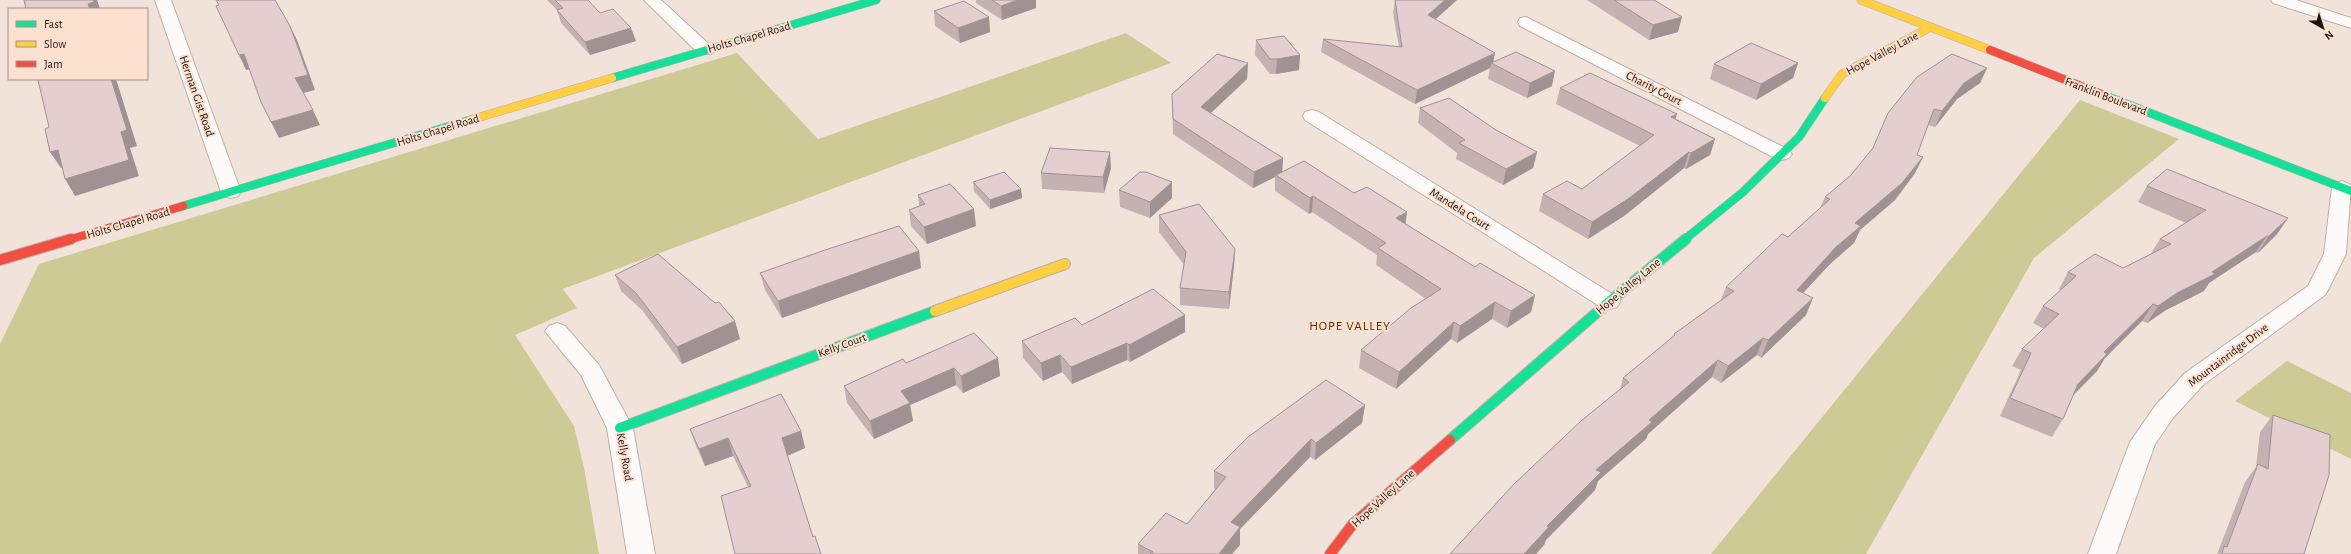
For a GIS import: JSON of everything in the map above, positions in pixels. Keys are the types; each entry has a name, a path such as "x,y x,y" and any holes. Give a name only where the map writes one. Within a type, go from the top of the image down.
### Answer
{"street":[{"name":"Herman Gist Road","path":"163,0 231,192"},
{"path":"652,0 705,50"},
{"name":"Holts Chapel Road","path":"0,260 876,0"},
{"name":"Franklin Boulevard","path":"1861,0 1929,28 2347,189"},
{"path":"2279,0 2351,23"},
{"name":"Charity Court","path":"1526,22 1782,154"},
{"name":"Hope Valley Lane","path":"1330,554 1353,524 1609,302 1743,192 1799,137 1842,74 1929,28"},
{"name":"Mandela Court","path":"1312,116 1609,302"},
{"name":"Mountainridge Drive","path":"2102,554 2143,442 2164,412 2194,379 2317,290 2335,254 2347,189"},
{"name":"Kelly Court","path":"620,428 776,369 1065,264"},
{"name":"Kelly Road","path":"557,331 591,371 620,428 641,554"}],"shaded area":[{"path":"1126,33 1171,63 563,289 577,308 515,335 574,426 584,468 599,554 0,554 0,344 39,264 737,53 818,139"},
{"path":"2080,100 2179,139 2034,258 1866,554 1711,554"},
{"path":"2287,361 2351,393 2351,459 2235,401"}],"building":[{"path":"24,0 93,0 94,2 88,4 90,8 26,8"},
{"path":"216,0 275,0 290,26 308,75 295,78 313,110 271,122 261,102 244,54 239,55 216,6 219,5"},
{"path":"555,0 588,0 600,13 613,9 631,28 585,42 557,10 563,8"},
{"path":"992,0 1018,0 1001,6"},
{"path":"1395,0 1445,0 1428,15 1495,53 1417,90 1323,39 1402,47"},
{"path":"1614,0 1654,0 1682,17 1653,25"},
{"path":"964,1 989,17 958,28 934,11"},
{"path":"1284,36 1300,55 1270,59 1256,40"},
{"path":"1751,43 1798,63 1761,84 1714,64"},
{"path":"1516,52 1555,71 1530,83 1491,63"},
{"path":"1217,54 1248,63 1201,107 1283,158 1254,172 1173,119 1172,94"},
{"path":"1952,54 1987,68 1964,83 1942,111 1934,109 1917,155 1923,157 1902,183 1855,223 1861,226 1836,247 1797,290 1813,298 1768,340 1763,338 1728,366 1718,360 1649,420 1652,422 1596,470 1601,472 1547,526 1549,527 1524,554 1450,554 1513,485 1581,421 1629,382 1623,378 1675,335 1674,334 1734,291 1726,287 1782,234 1788,237 1830,199 1825,197 1850,176 1873,148 1888,113 1917,77"},
{"path":"1590,73 1677,114 1671,117 1715,139 1691,153 1689,152 1628,199 1592,222 1543,194 1567,181 1582,189 1654,135 1560,88"},
{"path":"38,80 111,80 127,130 121,132 129,160 65,179 58,150 50,152 45,129 49,127"},
{"path":"1449,98 1496,130 1537,152 1506,169 1459,143 1465,140 1420,108"},
{"path":"1050,148 1110,152 1103,177 1041,173"},
{"path":"1304,161 1354,193 1367,187 1407,212 1396,218 1475,267 1480,263 1535,295 1511,311 1495,302 1460,326 1454,322 1399,372 1361,350 1411,308 1441,289 1378,248 1386,243 1313,196 1310,198 1276,175"},
{"path":"2167,169 2288,218 2269,236 2212,272 2215,274 2177,293 2158,306 2153,304 2104,352 2107,354 2078,384 2063,419 2010,398 2031,353 2022,349 2059,314 2043,306 2076,276 2068,272 2095,254 2123,268 2171,244 2160,239 2206,210 2147,186"},
{"path":"1004,172 1021,189 990,200 973,182"},
{"path":"1140,172 1146,172 1172,182 1150,202 1119,190"},
{"path":"950,184 974,209 924,227 909,210 925,204 918,195"},
{"path":"1199,204 1235,249 1229,292 1180,288 1186,252 1159,215"},
{"path":"899,226 919,251 778,301 760,273 825,250"},
{"path":"658,254 715,303 719,302 735,321 677,347 636,293 615,275"},
{"path":"1153,289 1185,315 1129,345 1127,343 1071,367 1060,355 1041,363 1022,341 1075,318 1082,325"},
{"path":"974,333 998,358 961,376 954,368 901,391 910,403 870,421 844,386 903,359 906,363"},
{"path":"1326,380 1365,405 1316,443 1311,439 1231,522 1240,527 1219,554 1150,554 1153,552 1138,544 1166,513 1187,524 1226,477 1214,471 1248,437"},
{"path":"781,394 801,431 782,438 813,537 815,536 821,554 735,554 721,496 751,486 728,438 699,449 690,429"},
{"path":"2273,415 2330,435 2329,475 2304,554 2222,554 2224,546 2227,547 2258,464 2268,469"}],"traffic: fast":[{"path":"612,78 876,0"},
{"path":"2101,94 2351,191"},
{"path":"1450,440 1609,302 1743,192 1799,137 1825,98"},
{"path":"183,206 470,120"},
{"path":"620,428 935,311"}],"traffic: slow":[{"path":"1861,0 1990,50"},
{"path":"1825,98 1842,74 1929,28"},
{"path":"470,120 612,78"},
{"path":"935,311 1065,264"}],"traffic: jam":[{"path":"1990,50 2101,94"},
{"path":"0,260 183,206"},
{"path":"1330,554 1353,524 1450,440"}],"district":[{"name":"HOPE VALLEY","path":"1350,326"}]}
